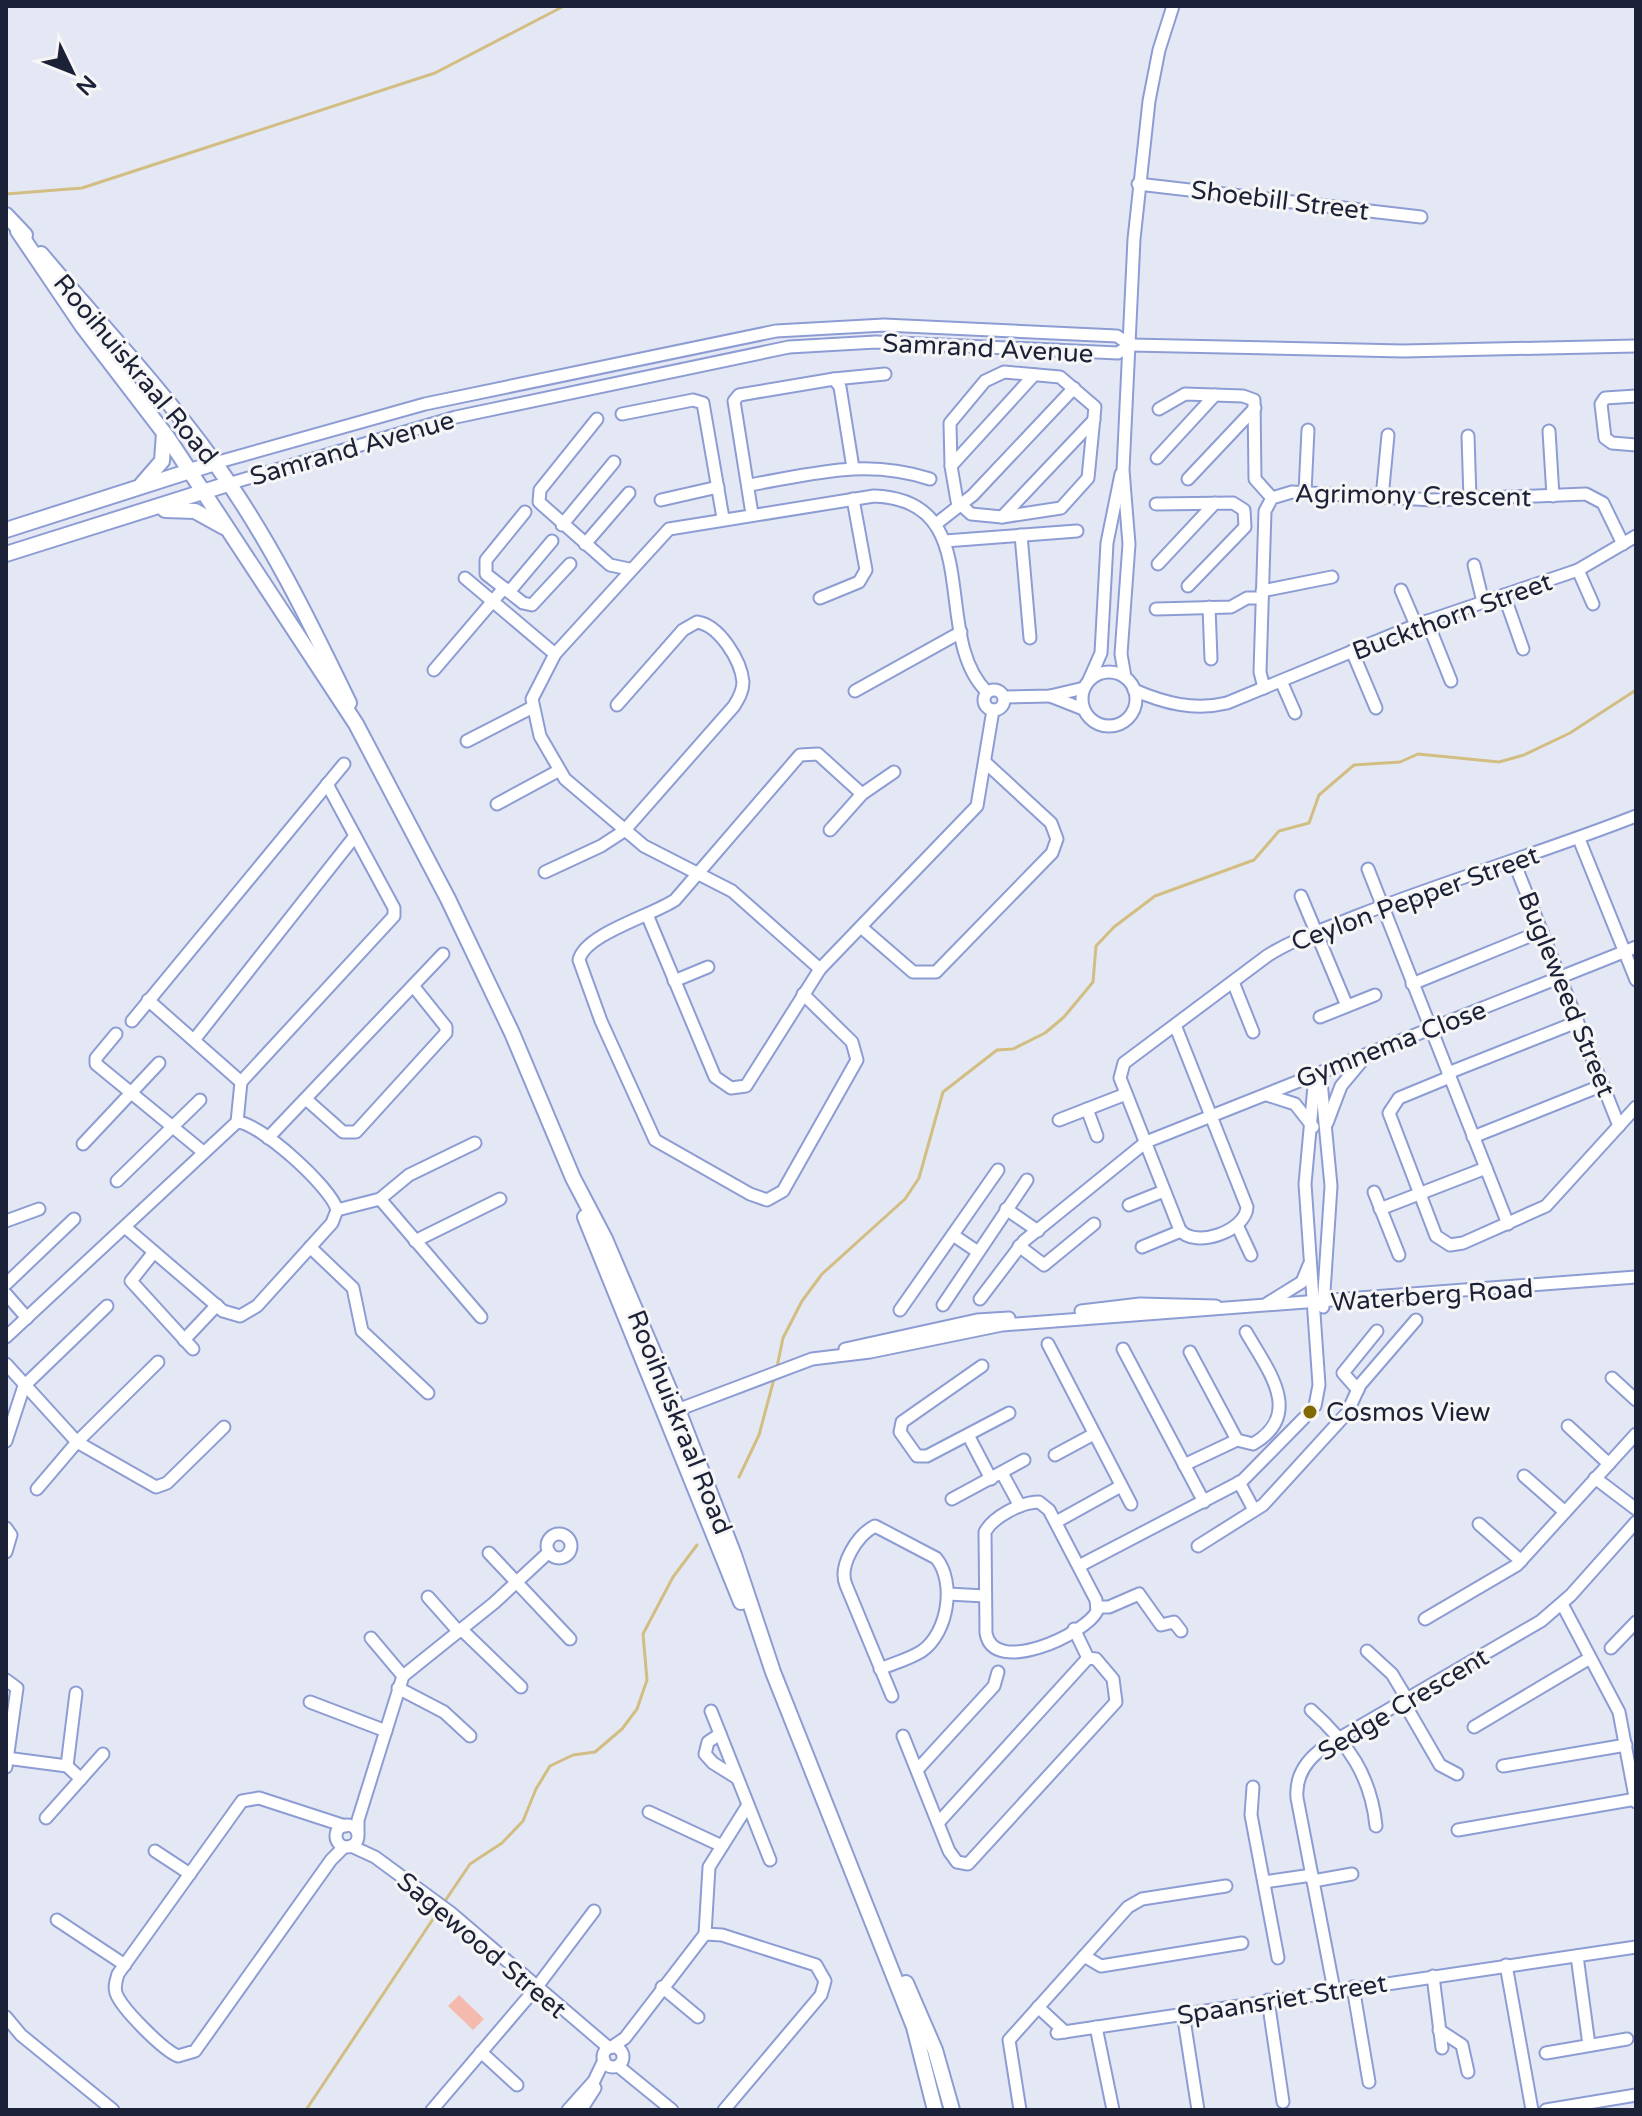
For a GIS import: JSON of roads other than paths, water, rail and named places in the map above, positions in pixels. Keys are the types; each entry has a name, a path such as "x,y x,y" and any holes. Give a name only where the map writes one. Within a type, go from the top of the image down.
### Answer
{"main road":[{"name":"Rooihuiskraal Road","path":"6,215 172,406 215,463 310,622 356,724 482,968 573,1178 663,1416 756,1640 773,1672"},
{"name":"Rooihuiskraal Road","path":"18,230 83,327 191,471 356,724"},
{"path":"138,488 162,461 164,432"},
{"name":"Samrand Avenue","path":"6,530 215,463"},
{"name":"Samrand Avenue","path":"6,554 228,484"},
{"path":"152,510 195,511 227,529"},
{"name":"Rooihuiskraal Road","path":"573,1178 605,1239 678,1410 734,1555 773,1672 914,2027 935,2110"},
{"name":"Rooihuiskraal Road","path":"861,1889 925,2025 952,2110"}],"street":[{"path":"1168,704 1134,690 1125,677 1121,654 1129,544 1123,470 1138,184 1159,50 1173,6"},
{"name":"Shoebill Street","path":"1138,184 1421,217"},
{"name":"Samrand Avenue","path":"215,463 425,404 776,331 899,326 1117,336 1130,345 1118,353 876,342 789,347 456,417 228,484"},
{"path":"1130,345 1403,351 1636,346"},
{"path":"1004,372 1060,377 1074,388 1092,403 1094,420 1085,482 1056,510 1002,517 976,515 960,506 951,466 949,431 956,412 991,376 1004,372"},
{"path":"752,514 734,401 736,396 834,379 885,374"},
{"path":"951,466 1034,375"},
{"path":"834,379 840,387 853,468"},
{"path":"936,524 960,506 1074,388"},
{"path":"1159,409 1178,395 1248,397 1255,408 1255,479 1272,498"},
{"path":"1157,458 1215,395"},
{"path":"1636,396 1605,398 1601,404 1605,438 1612,443 1636,445"},
{"path":"622,414 693,400 703,403 723,518"},
{"path":"1188,479 1255,408"},
{"path":"597,419 540,490 542,506 610,565 629,569"},
{"path":"1002,517 1094,420"},
{"path":"1305,492 1308,430"},
{"path":"1549,431 1553,496"},
{"path":"1382,498 1388,435"},
{"path":"1468,436 1470,499"},
{"path":"562,525 614,462"},
{"path":"749,485 853,468 893,468 930,479"},
{"path":"1083,709 1087,684 1101,653 1107,543 1123,470"},
{"path":"661,500 718,487"},
{"name":"Agrimony Crescent","path":"1264,688 1260,672 1264,527 1265,507 1272,498 1287,492 1470,499 1586,494 1598,498 1608,510 1623,544"},
{"path":"585,544 629,493"},
{"path":"820,969 732,891 674,864 624,831 558,771 531,708 535,687 555,654 629,569 669,529 853,499 896,498 919,508 936,524 945,541 967,667 987,692 985,705 993,710"},
{"path":"820,598 852,586 866,570 853,499"},
{"path":"1158,564 1215,503"},
{"path":"1156,504 1240,505 1245,527"},
{"path":"525,512 484,564 486,574 532,605 570,564"},
{"path":"1188,586 1245,527 1264,527"},
{"path":"945,541 1077,531"},
{"path":"1021,535 1030,638"},
{"name":"Buckthorn Street","path":"1168,704 1220,704 1421,623 1578,570 1636,536"},
{"path":"434,670 552,541"},
{"path":"1107,543 1129,544"},
{"path":"1474,565 1483,602"},
{"path":"1578,570 1593,604"},
{"path":"1156,609 1231,607 1247,598 1332,577"},
{"path":"465,578 555,654"},
{"path":"1401,590 1451,681"},
{"path":"1504,595 1523,649"},
{"path":"1209,607 1211,659"},
{"path":"545,872 601,846 624,831 734,706 742,690 741,674 719,633 712,626 697,622 683,630 617,705"},
{"path":"855,691 961,632"},
{"path":"1352,651 1376,708"},
{"path":"987,692 996,689 1004,697 1050,696 1111,672 1125,677"},
{"path":"1281,681 1295,713"},
{"path":"1133,711 1134,690"},
{"path":"1050,696 1083,709 1094,722 1103,726 1120,724 1133,711 1168,704"},
{"path":"993,710 1001,707 1004,697"},
{"path":"467,741 531,708"},
{"path":"648,917 715,1077 734,1089 752,1081 820,969 974,811 981,795 993,710"},
{"path":"803,994 848,1037 857,1050 857,1060 783,1191 772,1199 759,1198 655,1140 581,970 581,952 594,940 648,917 675,900 800,755 818,754 862,794"},
{"path":"861,927 913,972 936,972 1054,849 1056,834 1051,823 986,763"},
{"path":"132,1021 344,764"},
{"path":"497,804 558,771"},
{"path":"830,830 862,794 894,772"},
{"path":"6,1337 202,1151 237,1122 241,1082 394,916 394,908 327,784"},
{"name":"Ceylon Pepper Street","path":"1126,1094 1120,1078 1122,1066 1280,948 1382,906 1579,839 1636,816"},
{"path":"194,1040 355,836"},
{"path":"1579,839 1630,949 1636,980"},
{"name":"Bugleweed Street","path":"1514,862 1619,1126"},
{"path":"1368,869 1508,1224"},
{"path":"1301,896 1347,1006"},
{"path":"1412,984 1542,931"},
{"name":"Gymnema Close","path":"980,1299 1019,1246 1146,1142 1630,949"},
{"path":"268,1138 443,954"},
{"path":"674,981 708,967"},
{"path":"1233,982 1253,1032"},
{"path":"307,1100 343,1132 356,1132 446,1033 446,1027 414,987"},
{"path":"1320,1017 1375,995"},
{"path":"148,1000 241,1082"},
{"path":"1577,1022 1402,1096 1391,1107 1390,1119 1436,1236 1447,1245 1463,1243 1550,1203 1636,1107"},
{"path":"1059,1120 1126,1094 1181,1231 1188,1238 1199,1240 1237,1225 1246,1214 1246,1202 1175,1025"},
{"path":"116,1034 95,1062 202,1151"},
{"path":"1319,1303 1311,1260 1305,1184 1319,1128 1341,1086 1369,1052"},
{"path":"83,1144 159,1063"},
{"path":"1315,1406 1319,1385 1317,1324 1331,1186 1319,1128 1317,1074"},
{"path":"1473,1137 1603,1085"},
{"path":"1264,1095 1295,1104 1319,1128"},
{"path":"117,1181 200,1100"},
{"path":"1087,1109 1097,1136"},
{"path":"125,1227 217,1305 235,1316 253,1311 332,1223 337,1210 328,1191 268,1138 252,1124 237,1122"},
{"path":"337,1210 380,1199 409,1175 475,1143"},
{"path":"1380,1209 1486,1168"},
{"path":"900,1310 998,1170"},
{"path":"943,1305 1027,1180"},
{"path":"1129,1205 1164,1191"},
{"path":"1374,1192 1399,1255"},
{"path":"380,1199 481,1317"},
{"path":"415,1241 500,1199"},
{"path":"6,1221 39,1209"},
{"path":"1006,1209 1038,1231"},
{"path":"1308,1214 1329,1212"},
{"path":"6,1284 74,1219"},
{"path":"1019,1246 1044,1265 1094,1224"},
{"path":"1237,1225 1251,1255"},
{"path":"1142,1247 1181,1231"},
{"path":"953,1235 978,1252"},
{"path":"310,1247 353,1288 362,1331 428,1393"},
{"path":"154,1252 131,1281 193,1349"},
{"path":"1267,1303 1302,1282 1311,1260"},
{"name":"Waterberg Road","path":"663,1416 790,1366 836,1354 870,1352 1021,1323 1194,1314 1267,1303 1319,1303 1636,1277"},
{"path":"6,1294 27,1318"},
{"path":"184,1340 217,1305"},
{"path":"6,1441 24,1386 107,1306"},
{"path":"1198,1546 1263,1505 1347,1413 1358,1390 1416,1320"},
{"path":"1358,1390 1343,1373 1377,1331"},
{"path":"1184,1465 1237,1440 1256,1443 1276,1420 1281,1406 1279,1391 1246,1332"},
{"path":"1048,1344 1131,1504"},
{"path":"1123,1349 1204,1502"},
{"path":"1190,1352 1237,1440"},
{"path":"37,1489 77,1442 158,1362"},
{"path":"6,1364 77,1442 115,1467 161,1487 224,1427"},
{"path":"982,1366 899,1426 902,1435 920,1457 930,1455 1009,1413"},
{"path":"1612,1378 1636,1400"},
{"path":"1079,1566 1239,1482 1304,1418"},
{"path":"1568,1426 1609,1464"},
{"path":"1055,1455 1094,1434"},
{"path":"1425,1619 1521,1561 1636,1434"},
{"path":"968,1435 1020,1506"},
{"path":"952,1499 1024,1460"},
{"path":"1524,1476 1565,1512"},
{"path":"1595,1478 1636,1509"},
{"path":"1239,1482 1254,1510"},
{"path":"1056,1522 1121,1486"},
{"path":"1032,1502 1043,1504 1056,1522 1097,1607 1092,1620 1032,1650 1000,1652 987,1641 986,1529 1020,1506 1032,1502"},
{"name":"Sedge Crescent","path":"1334,1990 1297,1798 1298,1779 1314,1756 1342,1737 1541,1621 1562,1604 1636,1522"},
{"path":"1479,1524 1521,1561"},
{"path":"880,1669 927,1647 937,1633 948,1594 936,1558 881,1527 870,1528 843,1566 842,1573 880,1669 892,1696"},
{"path":"6,1528 11,1535 6,1552"},
{"path":"349,1834 322,1819 259,1798 246,1799 235,1808 125,1965 115,1982 119,1999 168,2051 178,2056 192,2053 349,1834 403,1676 460,1631 549,1552"},
{"path":"489,1553 570,1639"},
{"path":"948,1594 985,1596"},
{"path":"1097,1607 1109,1607 1139,1594 1161,1625 1174,1622 1181,1631"},
{"path":"428,1597 521,1687"},
{"path":"1458,1830 1636,1800 1619,1712 1562,1604"},
{"path":"1611,1648 1636,1622"},
{"path":"1074,1629 1088,1658"},
{"path":"371,1638 403,1676"},
{"path":"1367,1651 1392,1674 1440,1765 1457,1774"},
{"path":"903,1736 956,1861 965,1864 975,1859 1114,1705 1117,1695 1110,1674 1096,1659 1088,1658"},
{"path":"938,1823 1088,1658"},
{"path":"1474,1727 1590,1658"},
{"path":"917,1770 994,1686 998,1672"},
{"path":"6,1680 17,1688 6,1767"},
{"path":"398,1688 444,1712 470,1736"},
{"path":"67,1766 76,1693"},
{"path":"310,1702 386,1731"},
{"path":"1311,1710 1342,1737 1371,1789 1376,1826"},
{"path":"711,1711 770,1860"},
{"path":"720,1734 708,1742 705,1754 737,1778"},
{"path":"1503,1766 1626,1745"},
{"path":"46,1818 103,1754"},
{"path":"6,1758 67,1766 81,1779"},
{"path":"1253,1787 1251,1815 1278,1958"},
{"path":"581,2110 625,2038 705,1934 708,1873 748,1805"},
{"path":"649,1812 722,1846"},
{"name":"Sagewood Street","path":"349,1834 364,1850 451,1913 672,2110"},
{"path":"155,1851 190,1874"},
{"path":"1264,1882 1352,1874"},
{"path":"1020,2110 1009,2040 1084,1956 1137,1901 1226,1886"},
{"path":"432,2110 536,1988 594,1911"},
{"path":"57,1920 125,1965"},
{"path":"705,1934 722,1935 807,1961 818,1968 825,1981 821,1995 724,2110"},
{"path":"1084,1956 1101,1966 1242,1943"},
{"path":"1532,2110 1506,1965 1636,1947"},
{"path":"1577,1956 1589,2045"},
{"name":"Spaansriet Street","path":"1038,2007 1061,2032 1506,1965"},
{"path":"1433,1976 1442,2048"},
{"path":"662,1987 698,2017"},
{"path":"1353,1987 1369,2082"},
{"path":"1268,2000 1283,2102"},
{"path":"1183,2013 1198,2110"},
{"path":"6,2017 21,2035 113,2110"},
{"path":"1096,2027 1113,2110"},
{"path":"6,2030 21,2035"},
{"path":"1439,2030 1462,2045 1468,2072"},
{"path":"1546,2053 1627,2039"},
{"path":"481,2052 517,2085"},
{"path":"568,2110 613,2057"},
{"path":"1546,2110 1636,2095"}],"waterway":[{"path":"6,194 82,188 435,73 564,6"},
{"path":"777,1367 783,1338 802,1301 822,1274 905,1199 919,1178 943,1092 997,1050 1013,1049 1045,1033 1064,1017 1093,982 1096,946 1114,927 1155,896 1254,860 1279,831 1309,823 1319,795 1354,765 1400,762 1418,754 1499,762 1524,755 1570,733 1636,690"},
{"path":"739,1477 759,1435 774,1379"},
{"path":"443,1904 470,1864 502,1843 523,1821 536,1789 550,1766 573,1755 595,1752 622,1729 637,1709 647,1680 643,1634 673,1577 697,1545"},
{"path":"306,2110 439,1910"}],"place":[{"name":"Cosmos View","path":"1310,1412"}]}
